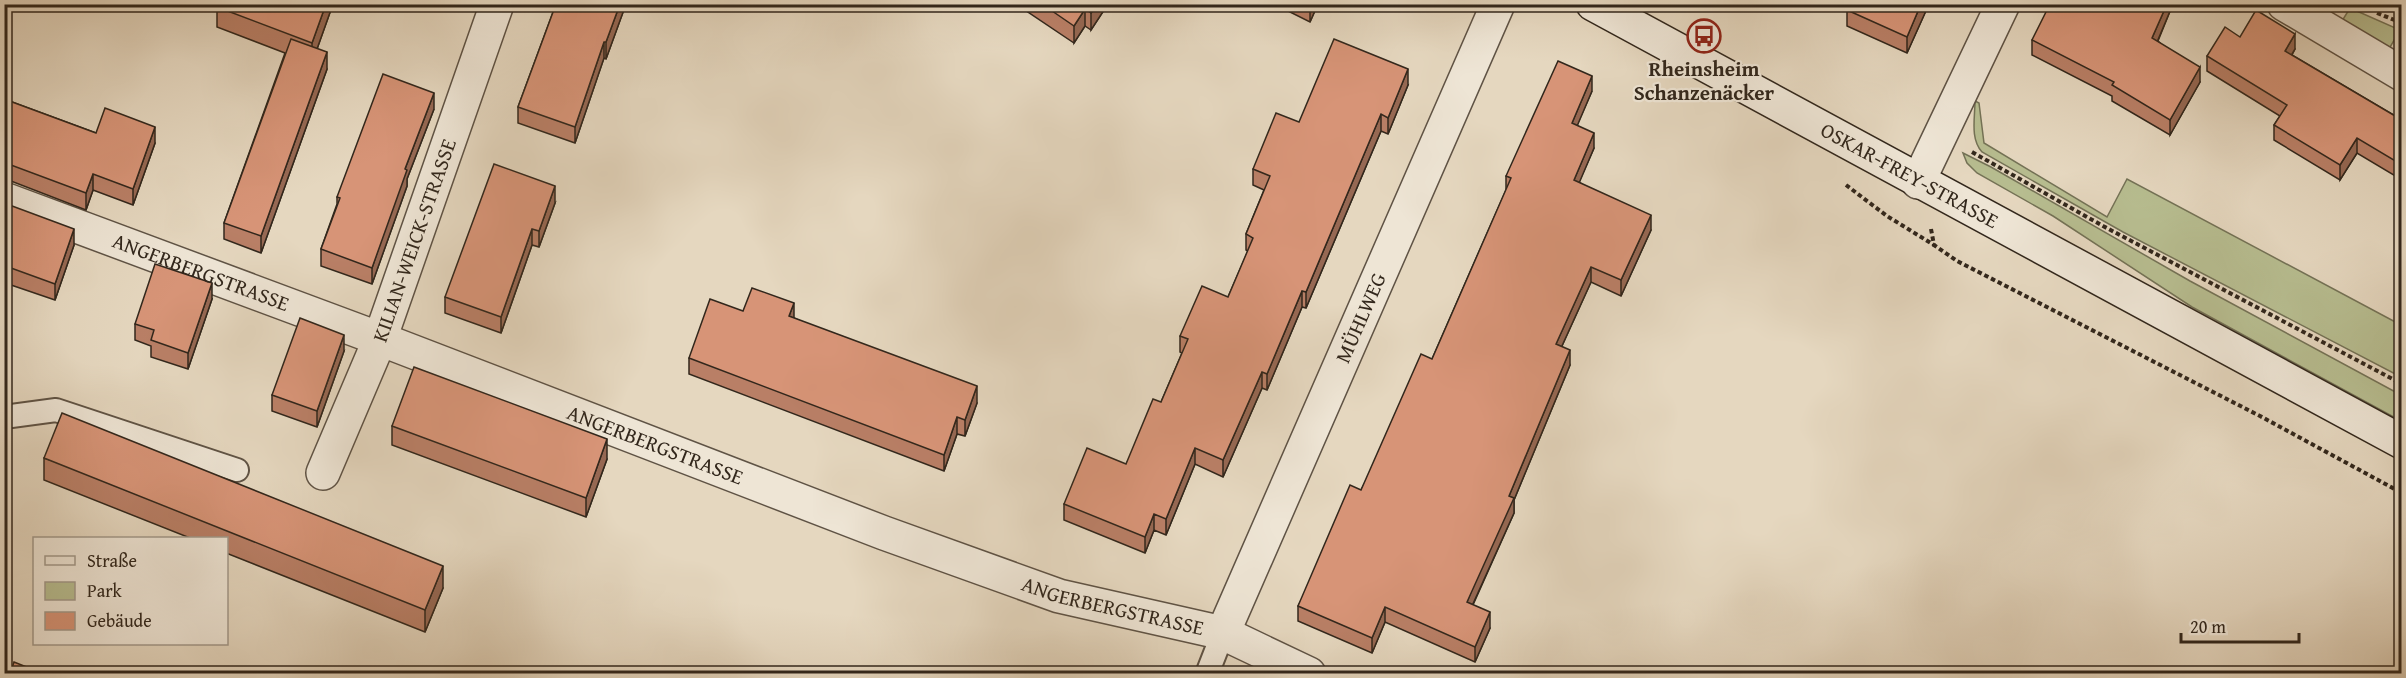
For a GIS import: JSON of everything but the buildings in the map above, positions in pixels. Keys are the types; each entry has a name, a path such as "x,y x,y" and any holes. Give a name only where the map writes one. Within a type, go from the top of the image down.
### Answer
{"street":[{"name":"KILIAN-WEICK-STRASSE","path":"322,473 380,339 497,4"},
{"name":"MÜHLWEG","path":"1223,633 1498,4"},
{"name":"OSKAR-FREY-STRASSE","path":"1593,4 2402,442"},
{"path":"1918,182 1939,133 2003,4"},
{"path":"2284,4 2402,74"},
{"name":"ANGERBERGSTRASSE","path":"4,199 380,339 884,533 1059,596 1223,633 1309,674"}],"lane":[{"path":"4,417 56,410 237,470"},
{"path":"1207,674 1223,633"}],"path":[{"path":"1939,133 2103,226 2402,384"},
{"path":"1918,182 1934,245 1957,261 2260,416 2402,493"}],"green space":[{"path":"2350,8 2400,30 2389,49 2342,21"},
{"path":"1975,101 1979,103 1984,143 2107,217 2127,179 2401,325 2401,377 2123,232 1982,152 1975,135"},
{"path":"1963,153 2190,281 2401,395 2401,421 2192,307 2053,216 1977,173 1967,163"}],"place":[{"name":"Rheinsheim Schanzenäcker","path":"1704,36"}]}
